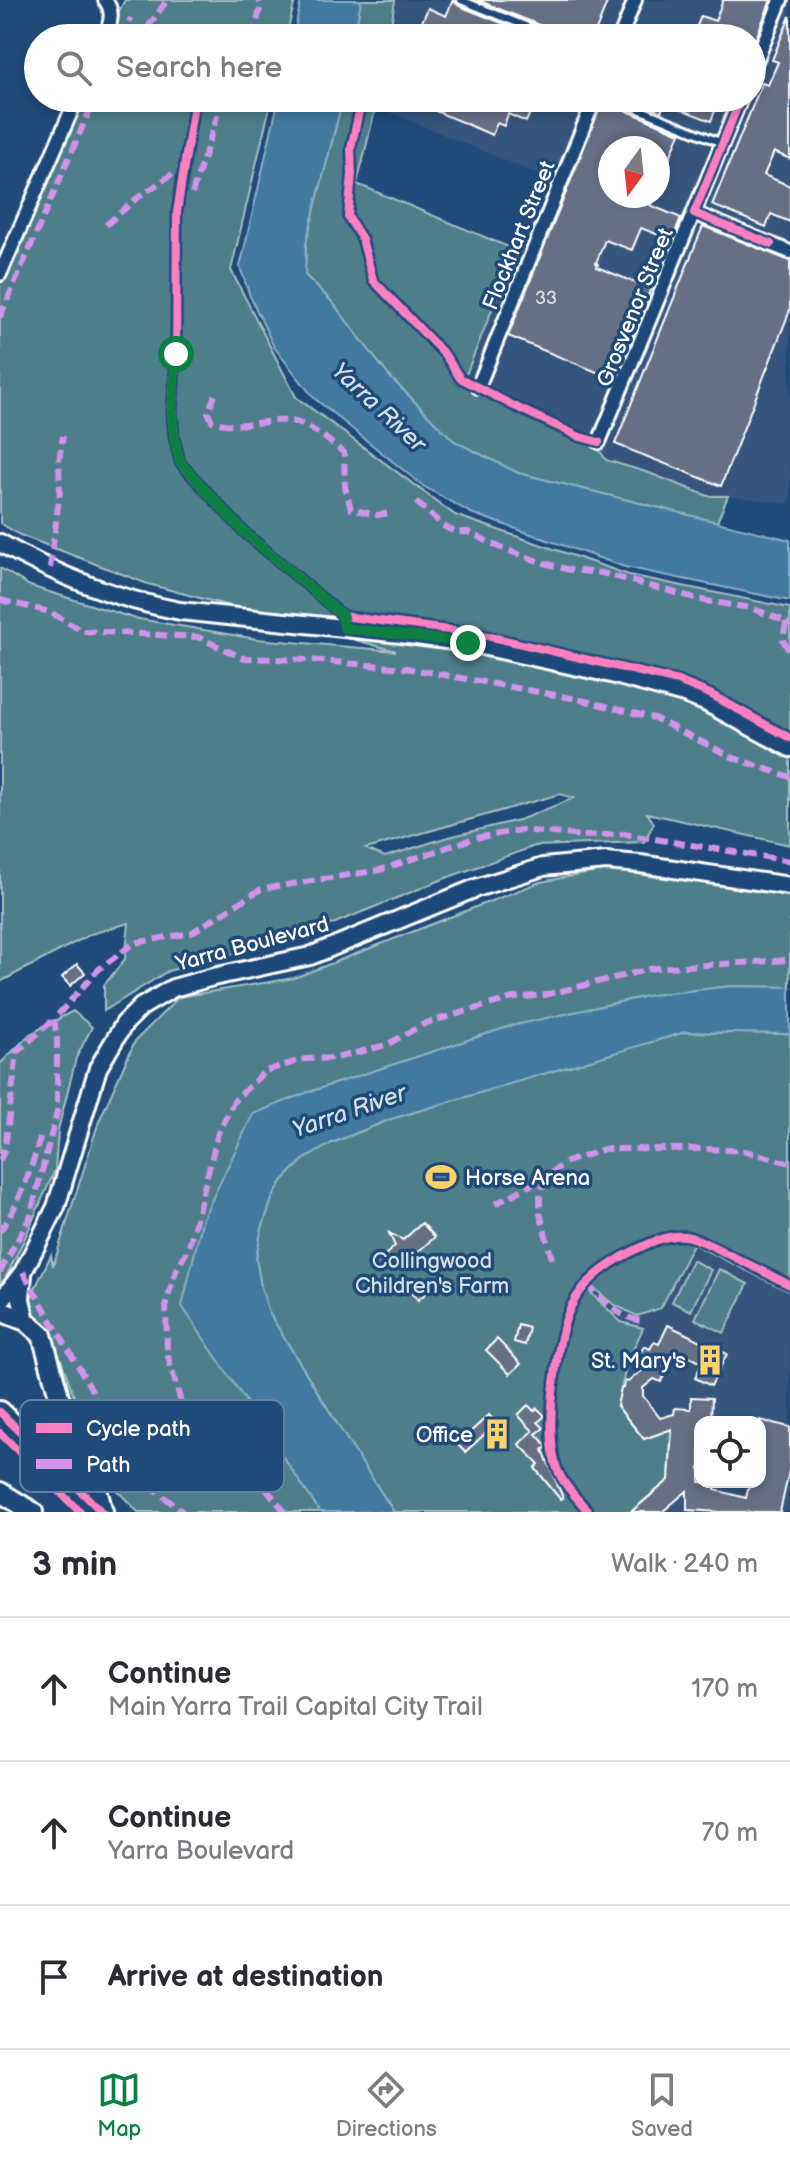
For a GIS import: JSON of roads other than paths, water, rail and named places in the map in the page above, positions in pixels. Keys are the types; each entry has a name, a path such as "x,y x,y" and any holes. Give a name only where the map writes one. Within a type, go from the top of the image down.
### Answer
{"main road":[{"path":"0,1311 39,1330 45,1341 61,1400"},
{"path":"0,1412 20,1431"},
{"path":"0,1492 33,1512"},
{"path":"82,1492 103,1512"},
{"path":"98,1492 103,1512"}],"street":[{"path":"626,24 635,0"},
{"path":"766,37 781,0"},
{"path":"107,2 111,10 110,24"},
{"path":"0,274 71,112"},
{"name":"Flockhart Street","path":"478,387 589,112"},
{"name":"Grosvenor Street","path":"599,442 735,112"},
{"path":"694,213 790,252"},
{"path":"0,543 87,585 153,606 468,643 660,687 705,702 790,748"},
{"name":"Yarra Boulevard","path":"0,1302 23,1272 56,1207 98,1068 124,1024 141,1007 173,988 310,956 476,888 543,867 606,861 790,886"},
{"path":"23,1272 21,1299 26,1321"}],"lane":[{"path":"461,0 520,24"},
{"path":"646,112 722,143"}],"water":[{"path":"301,0 361,0 357,24 296,24"},
{"name":"Yarra River","path":"276,112 339,112 306,243 305,275 332,302 389,376 454,441 518,473 790,540 790,601 625,567 471,513 423,486 314,398 274,347 240,267"},
{"name":"Yarra River","path":"732,986 790,987 790,1034 685,1032 391,1119 332,1143 303,1160 282,1181 261,1231 256,1258 269,1313 394,1512 320,1512 284,1458 284,1400 245,1400 182,1306 203,1218 253,1114 306,1093 511,1026 652,995"}],"place":[{"name":"Horse Arena","path":"441,1177"},
{"name":"St. Mary's","path":"710,1360"},
{"name":"Office","path":"497,1434"}],"park label":[{"name":"Collingwood Children's Farm","path":"432,1272"}]}
